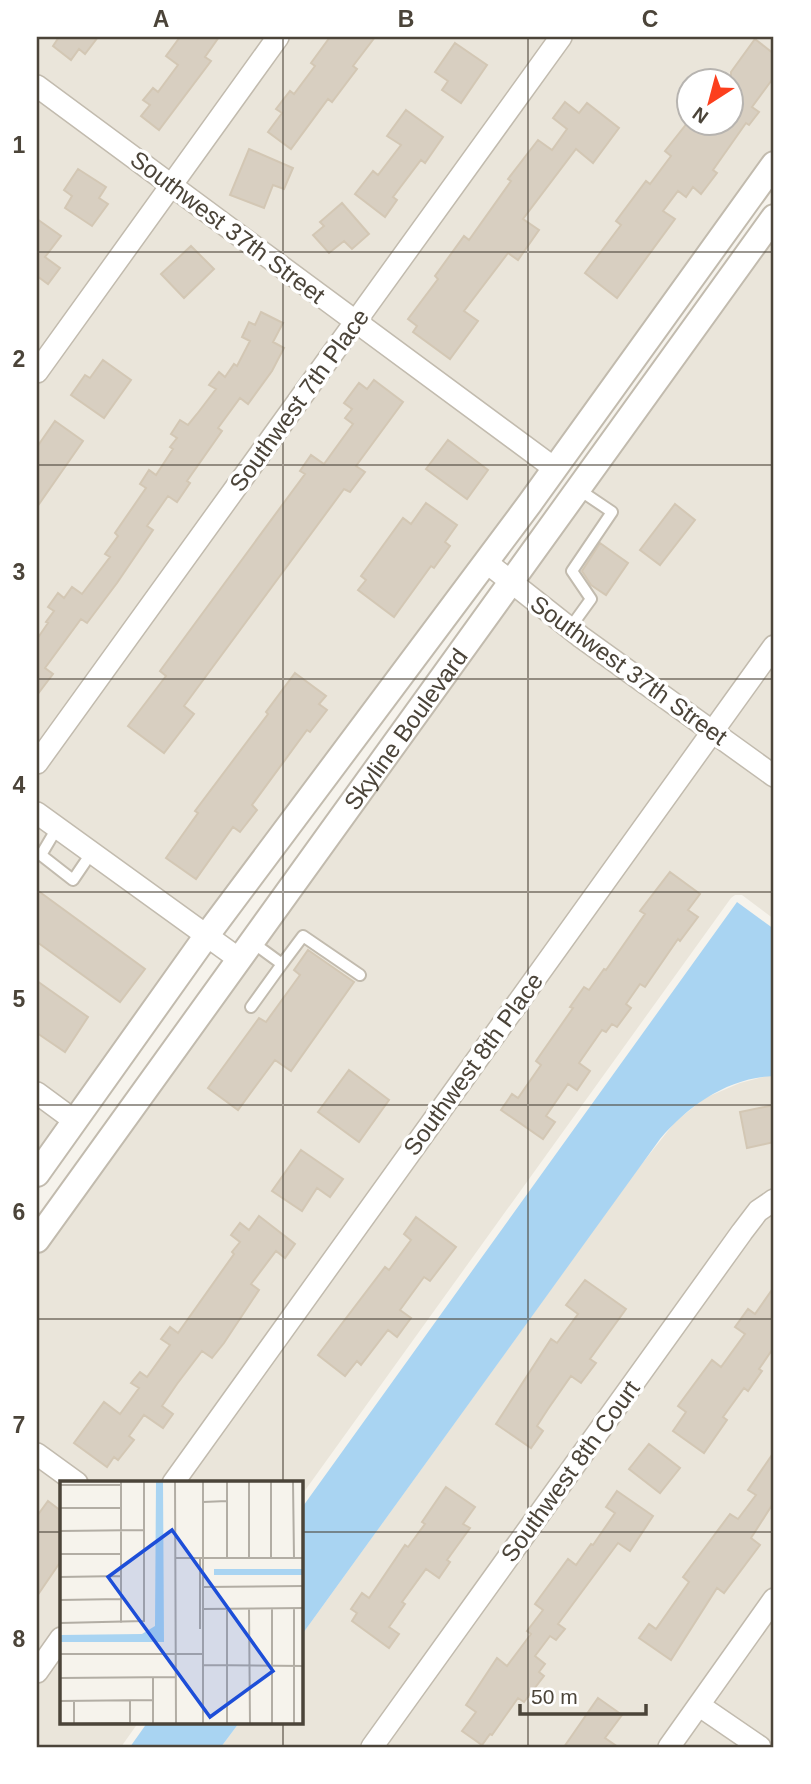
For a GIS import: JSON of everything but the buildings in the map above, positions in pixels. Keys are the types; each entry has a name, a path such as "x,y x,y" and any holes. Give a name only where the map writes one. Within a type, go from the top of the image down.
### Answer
{"street":[{"path":"37,372 278,37"},
{"name":"Southwest 7th Place","path":"37,763 561,37"},
{"name":"Southwest 37th Street","path":"37,86 554,468"},
{"name":"Skyline Boulevard","path":"37,1174 207,935 486,562 774,164"},
{"name":"Skyline Boulevard","path":"37,1240 774,216"},
{"name":"Southwest 37th Street","path":"486,562 570,628 774,776"},
{"name":"Southwest 8th Place","path":"174,1481 774,646"},
{"path":"37,813 207,935 245,951"},
{"path":"37,1093 75,1121"},
{"name":"Southwest 8th Court","path":"372,1747 742,1232 758,1211 774,1200"},
{"path":"37,1454 74,1481"},
{"path":"669,1747 774,1599"},
{"path":"37,1672 60,1639"},
{"path":"699,1706 760,1747"}],"lane":[{"path":"570,628 591,599 572,571 612,512 579,489"},
{"path":"57,828 41,855 73,880 92,852"},
{"path":"251,1007 303,936 360,975"},
{"path":"245,951 282,964"}],"shaded area":[{"path":"37,37 774,37 774,149 37,1158"},
{"path":"774,231 774,919 742,895 731,898 303,1493 303,1481 60,1481 60,1724 137,1724 121,1747 37,1747 37,1255"},
{"path":"774,1076 774,1747 221,1747 238,1724 303,1724 303,1633 637,1170 675,1122 705,1098 740,1083"}],"water":[{"path":"737,902 774,929 774,1076 757,1078 725,1088 684,1115 660,1139 303,1633 303,1506"},
{"path":"146,1724 238,1724 221,1747 130,1747"}]}
